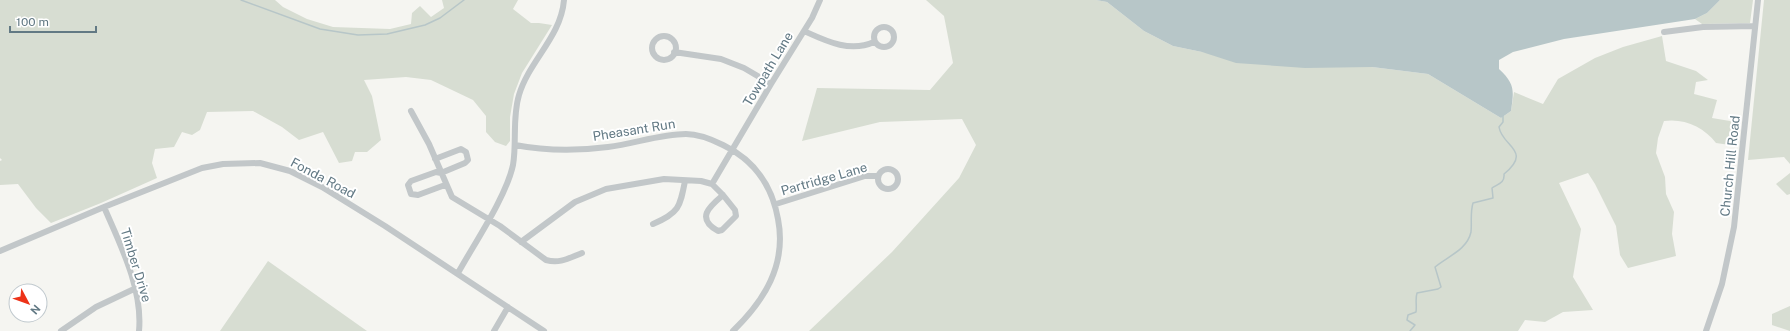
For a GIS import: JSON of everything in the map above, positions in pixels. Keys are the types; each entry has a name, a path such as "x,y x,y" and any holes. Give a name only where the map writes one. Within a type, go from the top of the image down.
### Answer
{"street":[{"path":"458,273 508,181 512,167 515,145 515,123 518,96 527,74 555,31 564,0"},
{"name":"Towpath Lane","path":"712,184 812,18 820,0"},
{"name":"Church Hill Road","path":"1706,331 1722,284 1734,227 1742,160 1754,26 1758,0"},
{"path":"1664,32 1703,27 1754,26"},
{"path":"804,31 830,43 847,47 864,47 874,42"},
{"path":"674,52 721,59 744,68 771,84"},
{"path":"411,111 452,197 522,242 546,260 561,262 582,253"},
{"name":"Pheasant Run","path":"515,145 538,150 575,150 608,147 687,134 711,139 732,149 754,167 770,190 776,204 780,238 777,266 763,296 733,331"},
{"path":"435,159 461,149 466,152 468,160 465,163 441,173 436,172 411,181 408,185 411,194 418,195 445,185"},
{"name":"Fonda Road","path":"0,251 202,168 223,164 260,163 290,171 322,187 458,273 544,331"},
{"name":"Partridge Lane","path":"776,204 865,176 878,176"},
{"path":"522,242 568,207 584,197 606,189 664,180 701,181 712,184 723,196 735,210 736,216 722,230 718,231 707,221 706,214 708,208 723,196"},
{"path":"653,224 667,218 679,206 685,180"},
{"name":"Timber Drive","path":"104,207 119,242 134,289 138,308 139,331"},
{"path":"61,331 96,307 134,289"},
{"path":"494,331 508,308"}],"shaded area":[{"path":"0,0 275,0 283,7 307,19 333,27 390,29 411,24 412,13 420,6 431,17 444,8 442,0 518,0 513,9 531,23 552,25 522,73 514,94 510,117 510,141 506,146 495,142 486,132 486,116 473,100 431,80 406,77 364,80 372,96 381,140 367,152 355,152 352,161 339,163 323,132 299,140 282,127 253,111 207,112 200,130 192,135 182,132 174,147 155,149 152,163 157,178 51,223 36,208 18,184 0,185 0,161 2,160 0,158"},
{"path":"926,0 1096,0 1107,2 1144,31 1173,46 1202,52 1372,67 1428,74 1501,118 1511,111 1514,92 1543,104 1558,79 1595,58 1623,47 1662,36 1666,61 1696,71 1708,80 1696,82 1694,94 1717,100 1712,118 1736,122 1737,146 1716,143 1706,132 1686,122 1671,120 1664,121 1658,138 1656,153 1665,177 1666,194 1674,212 1672,234 1676,256 1628,268 1620,255 1616,226 1588,173 1559,183 1581,229 1573,277 1593,310 1563,312 1545,322 1525,320 1518,331 809,331 892,252 959,178 976,145 962,119 880,122 802,141 817,88 930,90 953,63 944,16"},
{"path":"1096,0 1720,0 1707,13 1695,19 1564,39 1513,52 1499,60 1499,69 1511,83 1513,92 1511,111 1501,118 1428,74 1372,67 1305,68 1236,63 1202,52 1173,46 1144,31 1107,2"},
{"path":"1720,0 1753,0 1750,23 1702,24 1695,19 1707,13"},
{"path":"1764,0 1790,0 1790,164 1784,157 1748,160"},
{"path":"1790,173 1790,194 1787,195 1776,184"},
{"path":"268,261 367,331 220,331"},
{"path":"1790,306 1790,331 1772,325 1772,314"}],"waterway":[{"path":"241,0 320,29 358,35 387,34 425,25 440,18 464,0"},
{"path":"1410,331 1415,325 1407,320 1408,315 1416,312 1417,293 1438,289 1441,287 1435,267 1466,244 1471,232 1471,214 1473,203 1493,198 1492,188 1502,181 1504,174 1512,166 1516,159 1514,149 1501,134 1499,127 1503,122 1503,115"}]}
